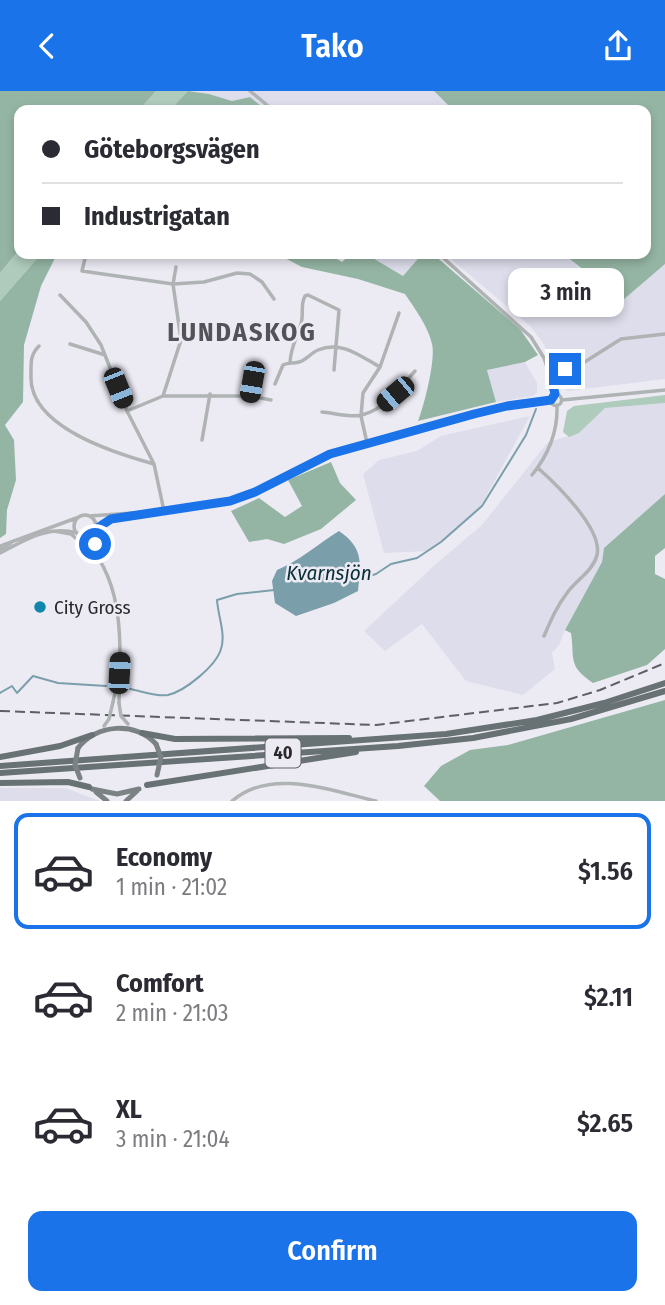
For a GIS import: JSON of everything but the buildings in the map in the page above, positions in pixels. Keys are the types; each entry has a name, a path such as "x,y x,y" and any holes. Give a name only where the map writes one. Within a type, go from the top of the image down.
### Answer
{"highway":[{"name":"40","path":"0,766 446,734 537,720 665,683"},
{"name":"40","path":"0,773 398,746 514,732 583,716 665,691"},
{"path":"140,732 175,739 294,737 383,740"},
{"path":"0,757 60,746 95,734"},
{"path":"147,785 398,746"},
{"path":"0,783 68,782 91,788"}],"main road":[{"path":"91,788 117,794 147,785 157,775 161,757 156,744 140,732 118,729 95,734 78,748 75,765 80,778 91,788 107,801"},
{"path":"126,801 139,789"}],"street":[{"path":"250,91 266,105"},
{"path":"85,259 82,271 173,284 204,282 237,273 250,274 262,282 274,299"},
{"path":"445,259 531,337 550,373 555,394 551,400"},
{"path":"163,396 181,340 173,284 176,267"},
{"path":"60,295 86,322 105,355 127,411 154,464 164,511"},
{"path":"290,362 292,344 302,323 302,301 307,295 339,310 334,370"},
{"path":"367,443 361,416 363,393 380,367 399,313"},
{"path":"550,373 583,363 621,339 665,334"},
{"path":"71,344 105,355"},
{"path":"39,346 31,358 30,384 36,401 65,430 154,464"},
{"path":"275,384 283,365 298,363 314,351 337,346 349,349 380,367"},
{"path":"250,396 255,367"},
{"path":"322,412 361,416 382,405 415,371"},
{"path":"532,475 554,436 557,405 562,400 665,390"},
{"path":"202,440 210,394"},
{"path":"127,411 163,396 210,394 271,400"},
{"path":"555,394 560,395 562,400"},
{"path":"0,549 59,529 87,536 111,519 211,505 241,498 319,458 474,414 551,400 557,405"},
{"path":"538,468 589,524 595,534 597,549 592,565 569,590 555,611 544,636"},
{"path":"0,549 21,537 79,517 164,511"},
{"path":"89,516 94,520 97,554"},
{"path":"79,517 75,524 79,534 101,561 111,582 120,618 121,716 140,732"},
{"path":"45,532 71,534 101,561"},
{"path":"95,734 109,719 119,673"},
{"path":"232,801 244,791 266,785 302,784 376,801"}],"shaded area":[{"path":"189,91 434,91 448,105 260,105 250,97 232,101"},
{"path":"374,259 418,259 403,276"},
{"path":"451,259 569,259 622,300 665,264 665,379 567,391 543,343 530,326"},
{"path":"525,362 537,383 537,393 496,402 487,370"},
{"path":"665,403 665,494 604,548 602,562 559,645 552,653 555,669 523,695 466,681 422,624 385,651 364,631 482,525 548,442 579,433 605,408"},
{"path":"530,416 478,511 430,551 384,553 363,474 379,460 417,451 441,436"},
{"path":"0,788 65,788 100,801 0,801"}],"green space":[{"path":"0,91 156,91 143,105 14,105 14,256 0,273"},
{"path":"156,91 188,91 175,105 143,105"},
{"path":"188,91 232,101 250,97 260,105 175,105"},
{"path":"434,91 665,91 665,264 623,300 570,259 651,259 651,105 448,105"},
{"path":"14,256 14,259 37,259 0,301 0,273"},
{"path":"37,259 54,259 41,286 24,345 23,402 5,425 14,440 16,480 7,510 6,534 0,538 0,301"},
{"path":"287,259 337,259 342,262 345,259 374,259 403,276 418,259 439,259 520,329 538,355 525,362 487,370 496,402 418,421 429,383 433,351 421,318 405,294 358,279 302,267"},
{"path":"665,395 665,403 605,408 579,433 569,437 563,432 567,411 574,406"},
{"path":"331,462 340,483 356,500 321,529 284,544 267,539 249,542 231,511 259,498 285,517 302,506 288,480"},
{"path":"665,494 665,548 655,556 655,574 665,579 665,649 647,665 593,683 576,666 571,633 565,630 602,562 604,548"},
{"path":"665,700 665,801 440,801 424,786 441,766 470,750 508,745"}],"water":[{"name":"Kvarnsjön","path":"339,531 357,550 360,573 358,591 334,603 296,616 275,603 272,581 277,570"}],"waterway":[{"path":"359,579 376,574 391,564 417,558 441,542 482,506 526,435 536,409"},
{"path":"130,689 154,695 168,695 191,683 207,670 221,649 222,631 217,600 237,594 274,590"},
{"path":"0,693 12,686 17,693 33,676 58,683 106,686"}],"railway":[{"path":"0,711 376,725 557,703 600,690 665,663"}],"place":[{"name":"City Gross","path":"40,607"}],"district":[{"name":"LUNDASKOG","path":"242,332"}],"route":[{"path":"95,544 94,532 101,524 111,519 230,501 255,492 330,454 474,414 551,400 555,394 550,373 565,369"}]}
